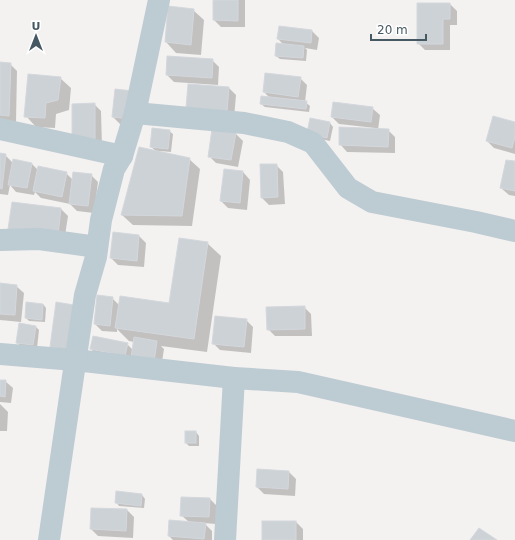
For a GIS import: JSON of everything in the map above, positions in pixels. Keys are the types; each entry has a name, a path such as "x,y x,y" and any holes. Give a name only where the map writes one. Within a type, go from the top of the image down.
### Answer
{"street":[{"path":"49,540 85,295 96,257 101,220 114,169 122,156 135,113 159,0"},
{"path":"135,113 244,123 288,132 313,143 348,188 372,202 515,231"},
{"path":"0,129 122,156"},
{"path":"0,240 39,239 97,247"},
{"path":"0,354 75,360 234,378 298,382 515,431"},
{"path":"225,540 234,378"}],"building":[{"path":"213,0 238,0 238,21 213,20"},
{"path":"417,3 450,3 450,19 443,19 443,44 417,44"},
{"path":"168,6 194,9 191,45 165,42"},
{"path":"279,26 312,30 311,43 277,39"},
{"path":"276,43 304,46 303,58 275,56"},
{"path":"167,56 213,59 212,78 166,75"},
{"path":"0,62 11,63 9,116 0,115"},
{"path":"265,73 301,77 298,97 263,92"},
{"path":"28,74 61,77 58,100 46,103 45,118 24,117"},
{"path":"188,84 229,87 227,111 186,108"},
{"path":"115,89 133,91 130,119 112,117"},
{"path":"261,96 307,101 306,109 260,104"},
{"path":"333,102 373,107 371,122 331,117"},
{"path":"95,103 95,140 72,140 72,104"},
{"path":"493,116 515,122 515,137 512,148 486,141"},
{"path":"310,118 330,122 327,138 307,133"},
{"path":"339,127 389,129 388,147 339,145"},
{"path":"152,128 170,130 168,149 150,147"},
{"path":"212,129 236,133 231,160 208,157"},
{"path":"139,147 190,158 182,216 121,215"},
{"path":"0,153 6,154 2,189 0,188"},
{"path":"13,159 32,163 27,188 8,185"},
{"path":"506,160 515,161 515,191 500,188"},
{"path":"260,164 277,164 278,197 261,198"},
{"path":"38,166 67,172 62,197 33,191"},
{"path":"224,169 243,171 240,203 220,201"},
{"path":"73,172 92,174 88,206 69,204"},
{"path":"12,202 61,208 58,235 8,229"},
{"path":"113,232 139,235 137,261 110,258"},
{"path":"179,238 208,242 194,339 115,328 120,296 169,303"},
{"path":"0,283 17,285 15,315 0,314"},
{"path":"97,295 113,297 110,326 94,324"},
{"path":"26,302 43,304 42,320 25,318"},
{"path":"56,302 74,305 67,350 50,347"},
{"path":"305,306 305,329 267,330 266,307"},
{"path":"215,316 247,319 244,347 212,344"},
{"path":"19,323 36,326 33,345 16,343"},
{"path":"93,336 128,343 125,356 90,349"},
{"path":"134,337 157,341 154,362 131,358"},
{"path":"0,380 6,380 5,397 0,396"},
{"path":"185,431 196,431 196,443 185,443"},
{"path":"257,469 289,471 288,489 256,487"},
{"path":"116,491 142,494 141,506 115,503"},
{"path":"181,497 210,498 209,517 180,516"},
{"path":"91,508 127,509 126,531 90,529"},
{"path":"169,520 206,523 204,539 168,536"},
{"path":"262,521 296,521 296,540 262,540"},
{"path":"479,528 497,540 470,540"}]}
